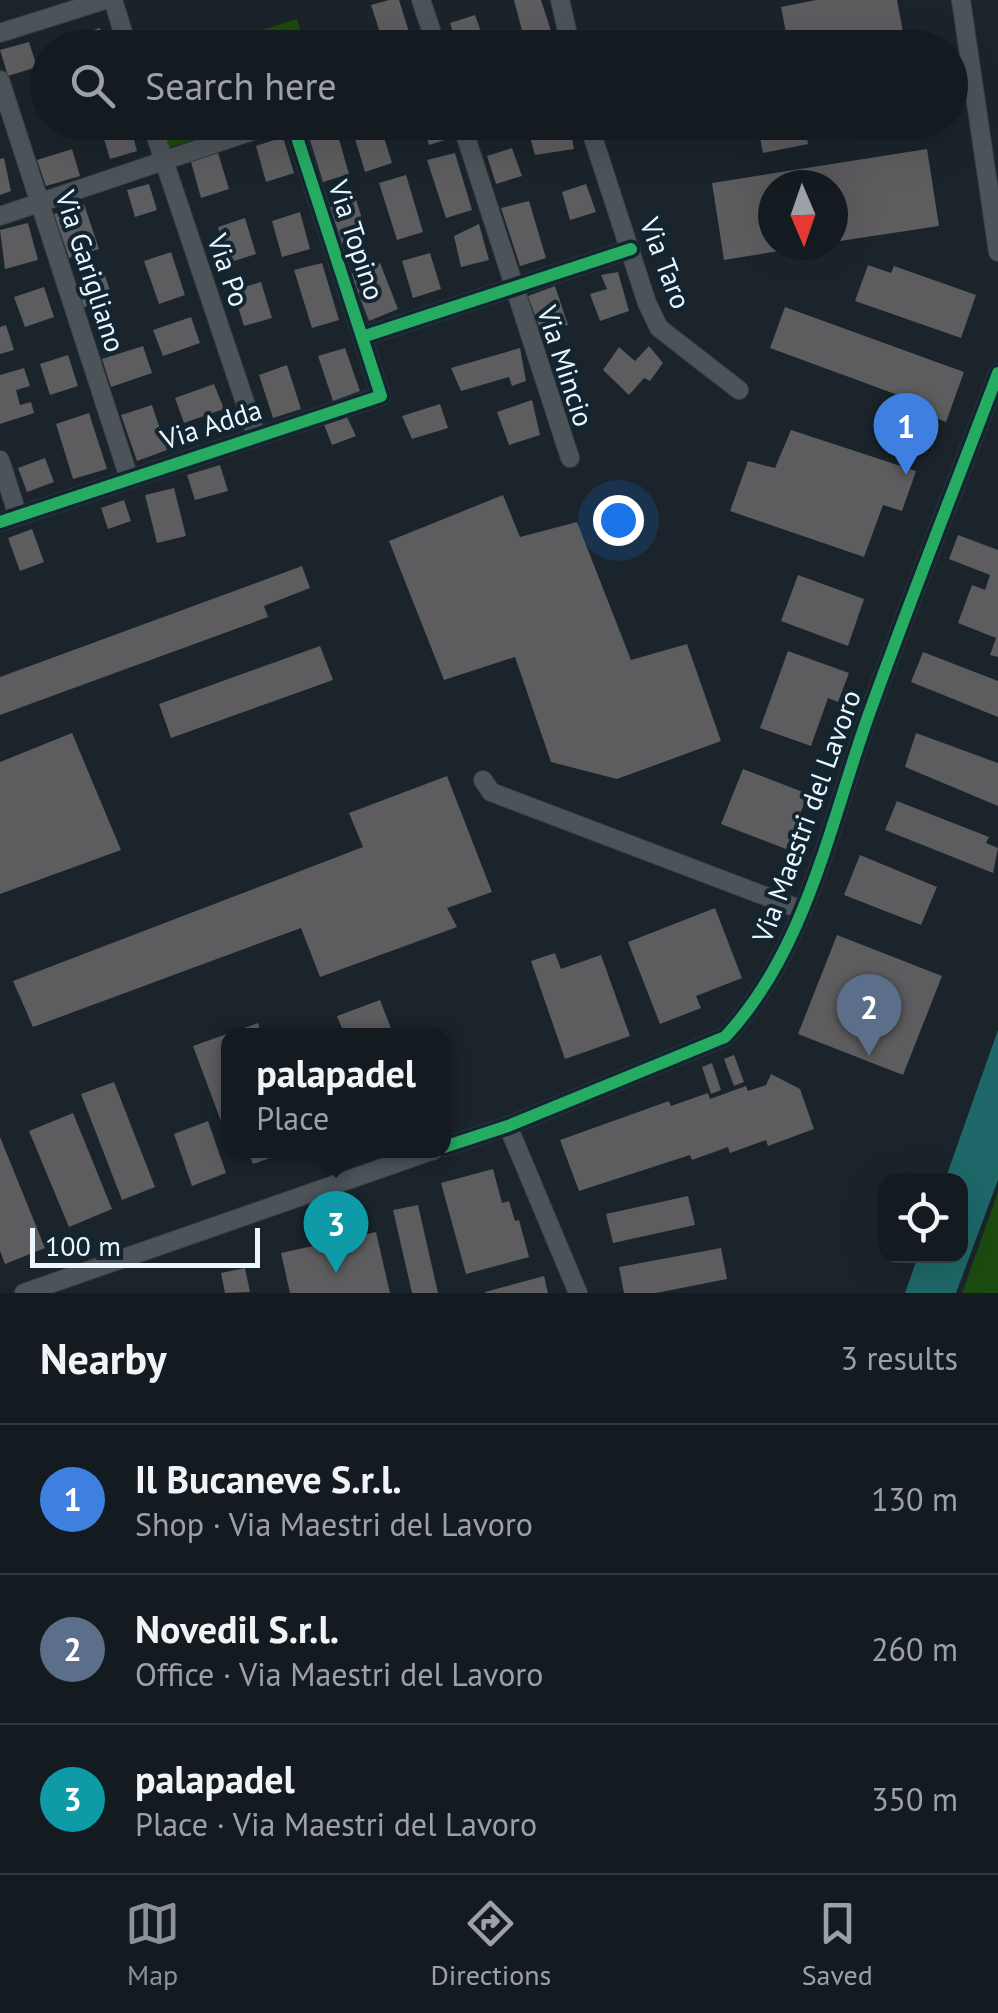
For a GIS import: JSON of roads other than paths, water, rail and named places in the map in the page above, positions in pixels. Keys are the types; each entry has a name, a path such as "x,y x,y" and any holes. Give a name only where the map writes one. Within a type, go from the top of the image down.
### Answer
{"street":[{"path":"0,34 105,0"},
{"path":"113,0 122,30"},
{"path":"421,0 430,30"},
{"path":"560,0 563,30"},
{"path":"961,0 965,30"},
{"path":"968,48 998,252"},
{"name":"Via Garigliano","path":"0,80 128,478"},
{"name":"Via Po","path":"157,140 256,436"},
{"path":"0,216 226,140"},
{"name":"Via Topino","path":"298,140 362,337 514,289"},
{"name":"Via Mincio","path":"467,140 570,458"},
{"name":"Via Taro","path":"594,140 660,328 739,390"},
{"name":"Via Mincio","path":"514,289 631,249"},
{"name":"Via Adda","path":"9,519 381,396 362,337"},
{"name":"Via Maestri del Lavoro","path":"451,1145 508,1126 725,1037 750,1011 779,963 802,910 870,712 998,374"},
{"path":"0,460 9,519"},
{"name":"Via Maestri del Lavoro","path":"483,780 492,792 802,910"},
{"path":"508,1126 578,1293"},
{"path":"24,1293 411,1158"}],"water":[{"path":"998,1030 998,1180 968,1261 968,1173 947,1173"},
{"path":"916,1263 967,1263 956,1293 905,1293"}],"place":[{"name":"Il Bucaneve S.r.l.","path":"906,475"},
{"name":"Novedil S.r.l.","path":"869,1056"},
{"name":"palapadel","path":"336,1273"}]}
